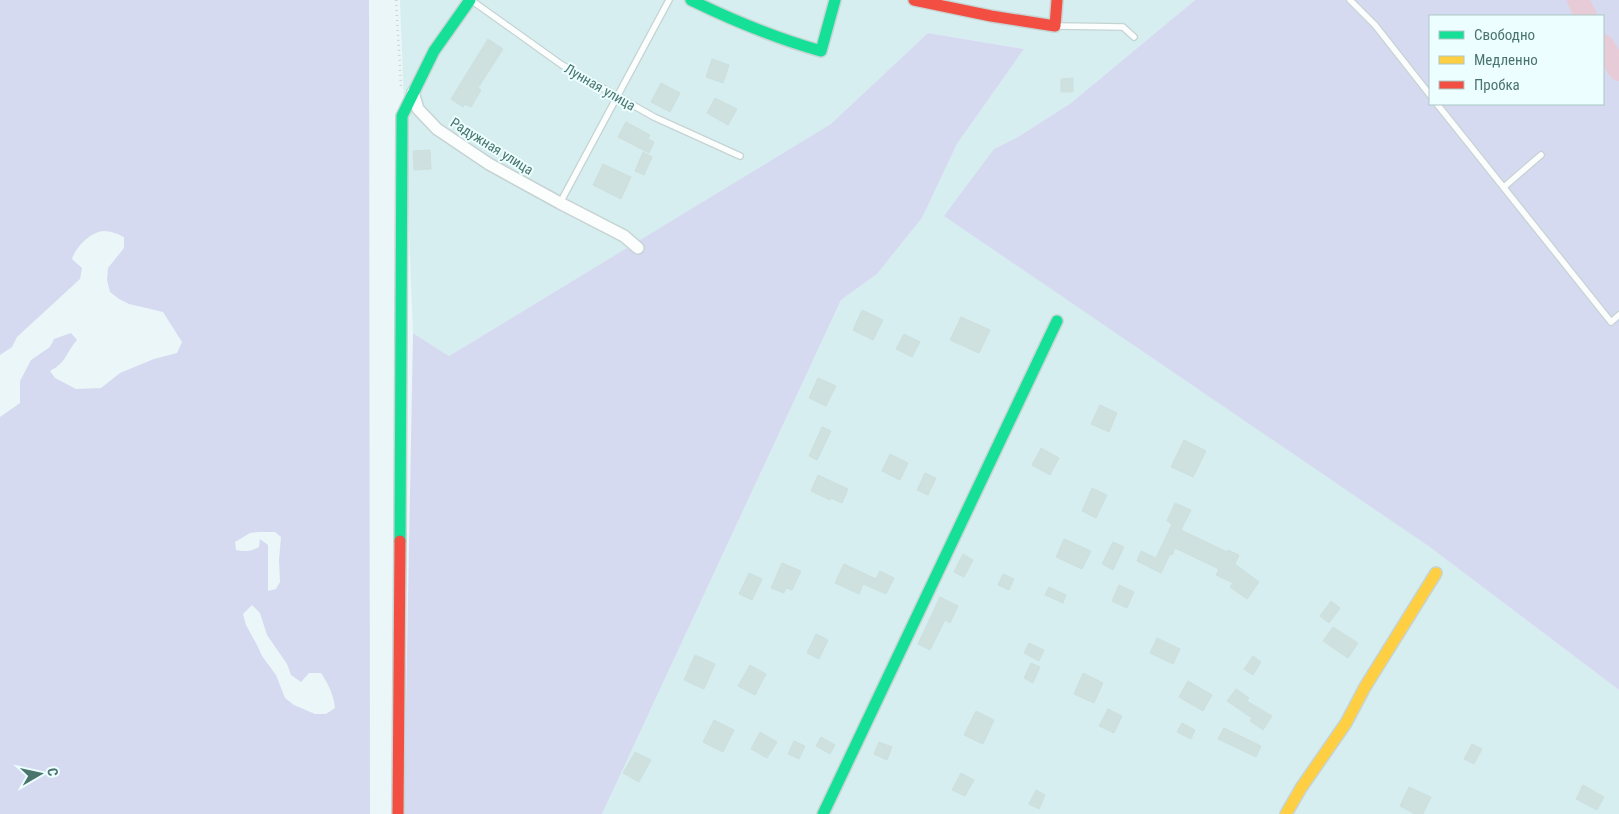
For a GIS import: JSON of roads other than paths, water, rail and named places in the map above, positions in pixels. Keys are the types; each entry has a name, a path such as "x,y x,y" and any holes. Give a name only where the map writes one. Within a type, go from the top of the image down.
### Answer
{"street":[{"path":"398,814 402,116 434,51 470,0"},
{"path":"692,0 738,23 788,42 822,51 835,0"},
{"path":"914,0 991,16 1055,26 1057,0"},
{"name":"Радужная улица","path":"413,92 418,109 436,129 489,164 624,236 638,248"},
{"path":"823,814 1057,321"},
{"path":"1286,814 1301,788 1346,723 1365,687 1436,573"}],"lane":[{"name":"Лунная улица","path":"470,0 562,65 654,117 740,156"},
{"path":"560,203 669,0"},
{"path":"1350,0 1375,25 1429,94"},
{"path":"1055,26 1123,27 1134,37"},
{"path":"1438,105 1611,322 1619,315"},
{"path":"1504,187 1541,155"}],"waterway":[{"path":"1578,0 1586,15"},
{"path":"1604,47 1619,70"}]}
